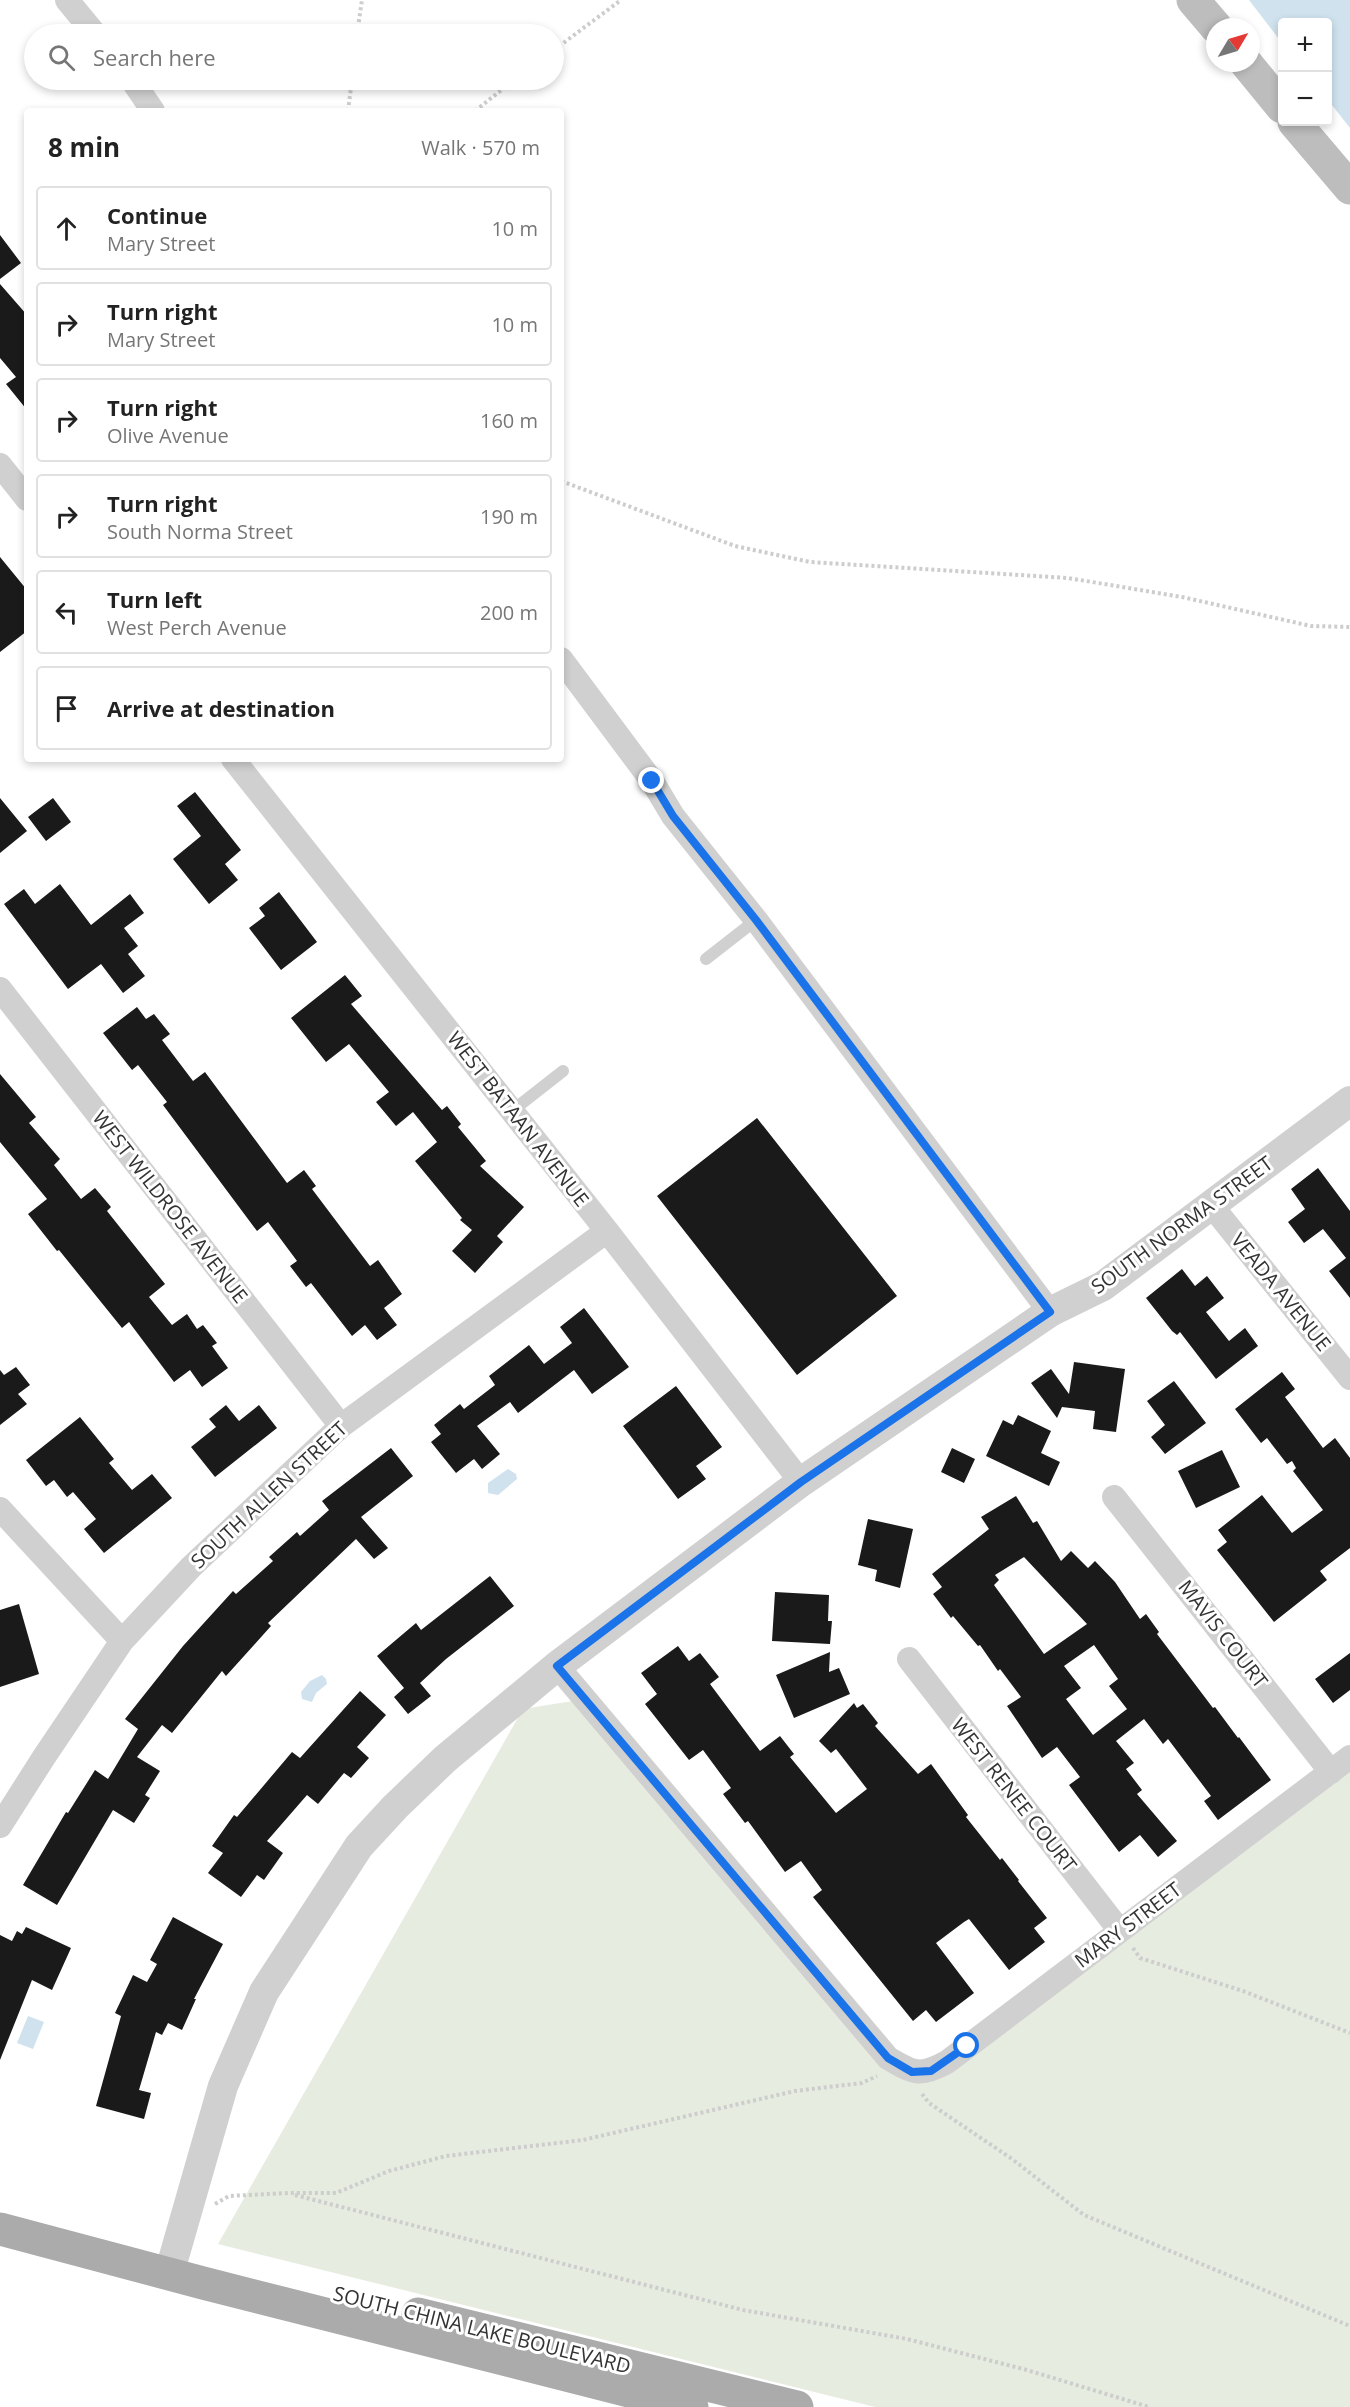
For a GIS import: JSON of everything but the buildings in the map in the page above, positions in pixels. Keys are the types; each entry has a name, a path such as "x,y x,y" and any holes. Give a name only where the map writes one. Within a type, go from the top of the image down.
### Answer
{"main road":[{"path":"1193,0 1208,18"},
{"path":"1253,72 1278,102"},
{"path":"1297,126 1350,188"},
{"name":"SOUTH CHINA LAKE BOULEVARD","path":"0,2229 692,2407"},
{"name":"SOUTH CHINA LAKE BOULEVARD","path":"169,2274 206,2262 797,2407"}],"street":[{"path":"68,0 87,24"},
{"path":"139,90 151,108"},
{"path":"3,474 24,496"},
{"path":"564,663 652,781 673,816 756,920 1050,1312"},
{"name":"WEST BATAAN AVENUE","path":"235,762 607,1231 801,1482"},
{"name":"WEST WILDROSE AVENUE","path":"0,988 341,1426"},
{"name":"SOUTH NORMA STREET","path":"169,2274 223,2086 264,1992 359,1846 394,1807 445,1759 557,1666 801,1482 1050,1312 1103,1286 1350,1101"},
{"name":"VEADA AVENUE","path":"1212,1206 1350,1378"},
{"name":"SOUTH ALLEN STREET","path":"0,1826 122,1641 191,1567 341,1426 607,1231"},
{"name":"MAVIS COURT","path":"1114,1497 1341,1764"},
{"path":"0,1509 122,1641"},
{"name":"WEST RENEE COURT","path":"909,1659 1120,1931"},
{"path":"557,1666 888,2058 900,2065"},
{"name":"MARY STREET","path":"900,2065 912,2072 931,2071 947,2062 1341,1764"}],"lane":[{"path":"706,959 756,920"},
{"path":"512,1111 563,1071"}],"path":[{"path":"358,24 362,0"},
{"path":"564,43 621,0"},
{"path":"348,108 351,90"},
{"path":"479,108 501,90"},
{"path":"564,482 735,546 810,562 1068,578 1182,597 1311,626 1350,627"},
{"path":"1120,1931 1140,1958 1244,1991 1350,2033"},
{"path":"184,2220 229,2196 336,2193 388,2171 446,2156 583,2140 795,2091 862,2083 900,2065 929,2103 1012,2159 1084,2215 1350,2326"},
{"path":"289,2193 743,2310 907,2339 1028,2370 1149,2407"}],"shaded area":[{"path":"579,1700 903,2068 931,2078 1350,1765 1350,2407 875,2407 218,2244 523,1709"}],"water":[{"path":"1249,0 1350,0 1350,128 1332,105 1332,18 1278,18 1278,38"},
{"path":"508,1469 516,1474 517,1479 498,1495 488,1493 488,1483"},
{"path":"322,1675 327,1684 316,1693 312,1702 302,1699 301,1692 310,1681"},
{"path":"28,2016 44,2022 33,2049 17,2043"}],"route":[{"path":"652,781 673,816 756,920 1050,1312 801,1482 557,1666 888,2058 912,2072 931,2071 967,2046"}]}
